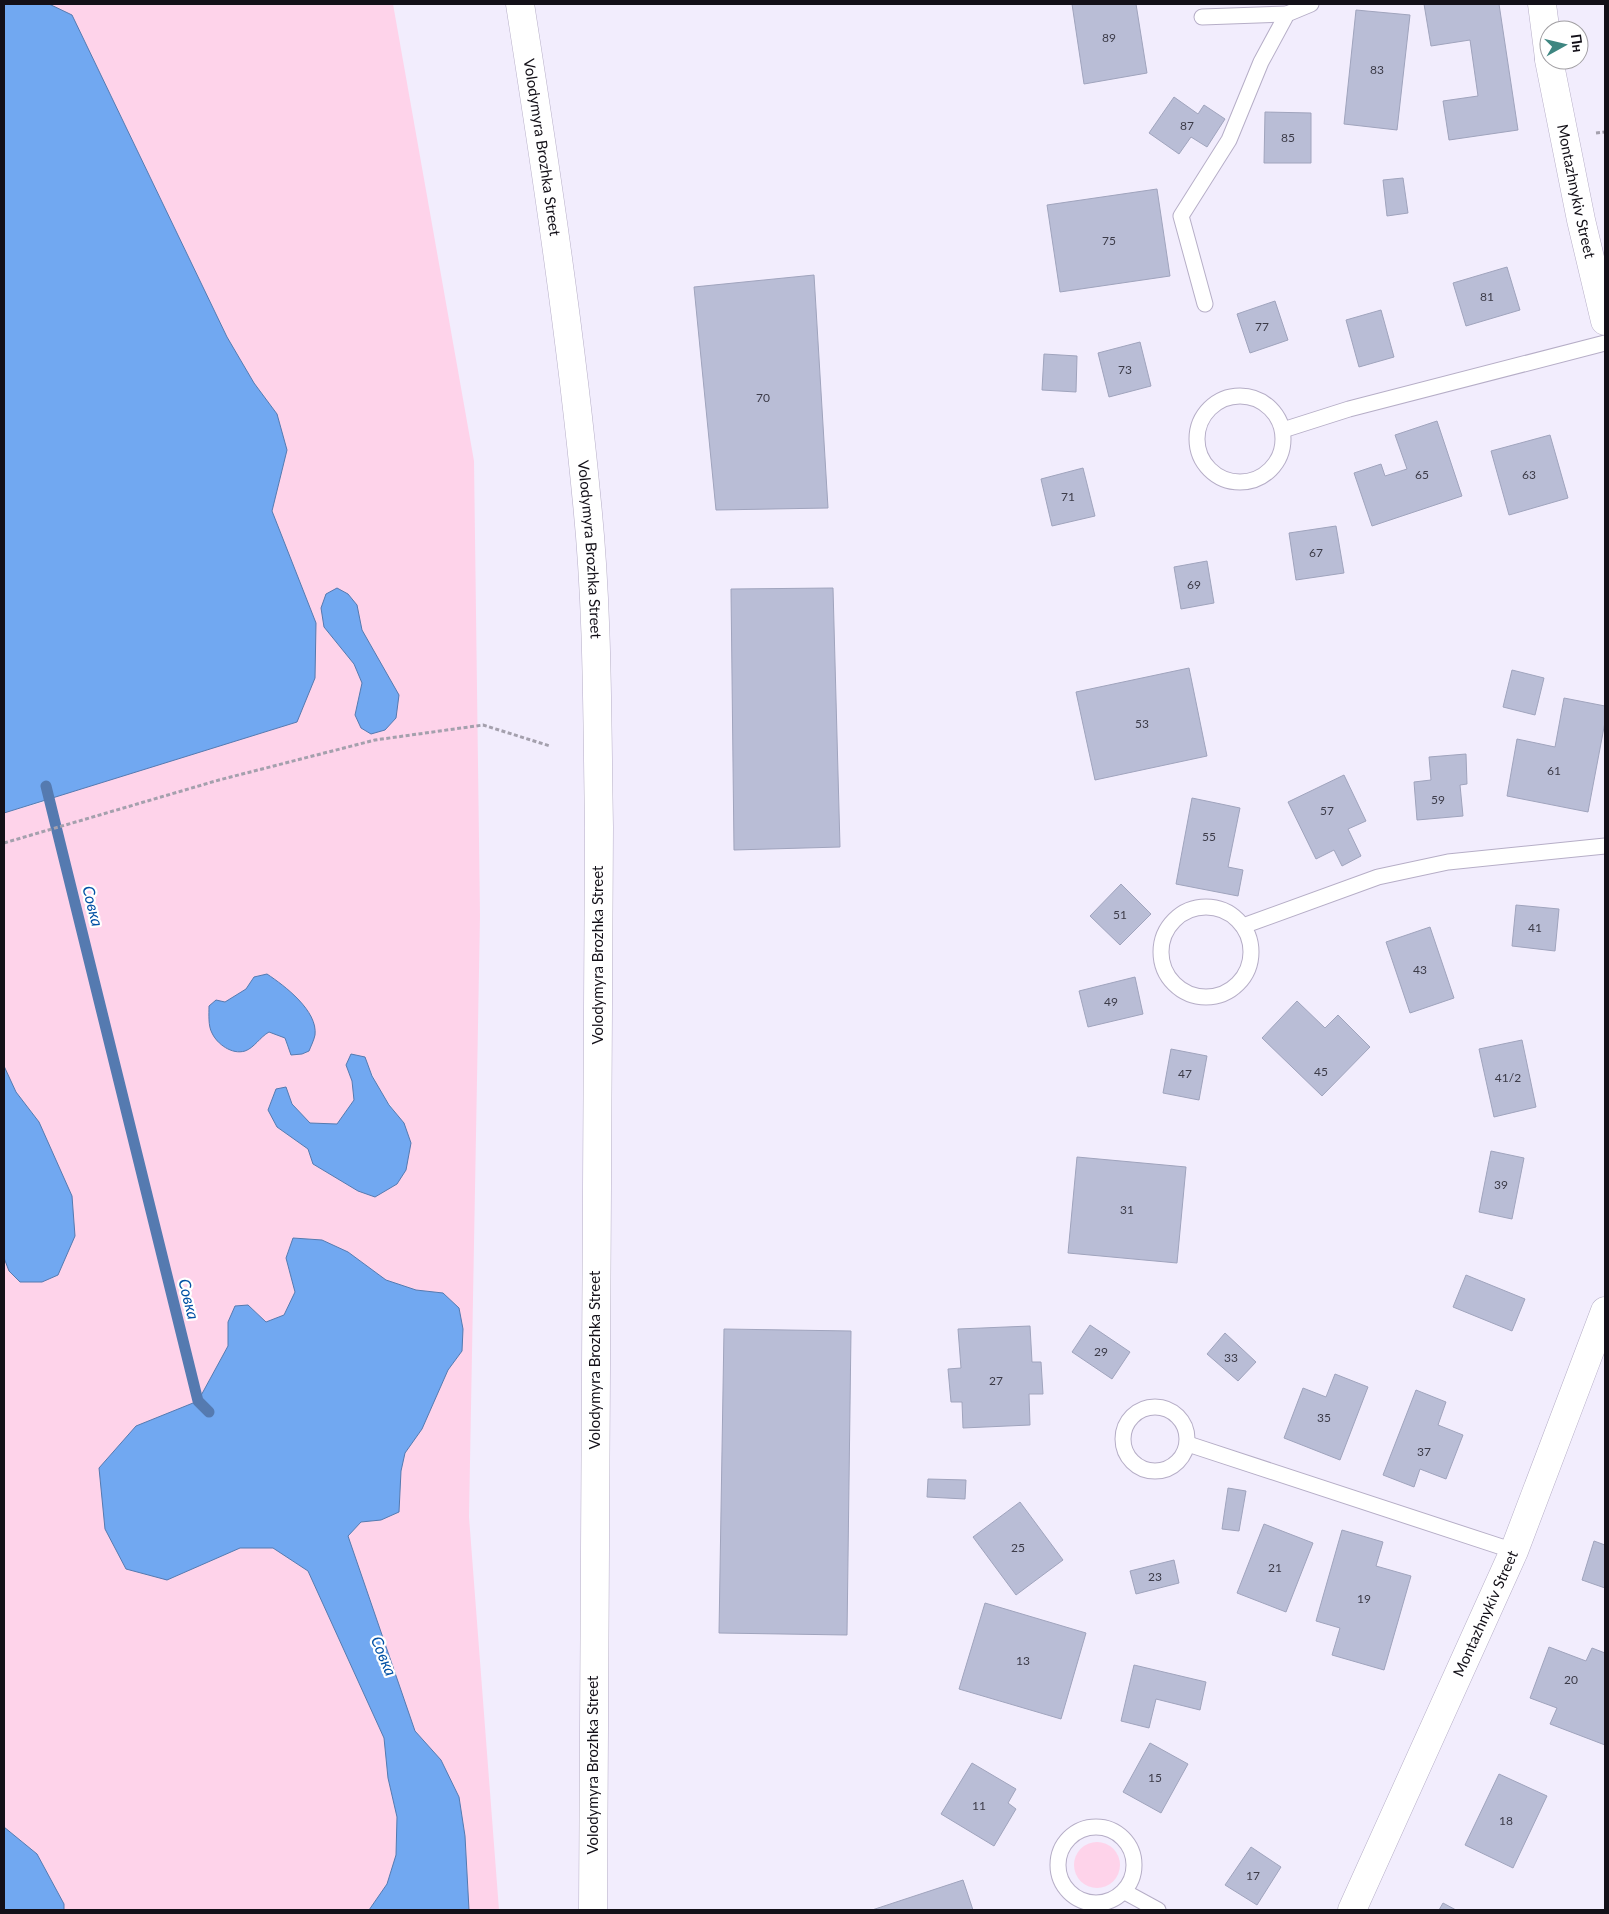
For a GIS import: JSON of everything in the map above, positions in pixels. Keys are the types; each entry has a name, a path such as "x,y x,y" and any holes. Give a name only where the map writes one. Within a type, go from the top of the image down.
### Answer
{"main road":[{"name":"Volodymyra Brozhka Street","path":"520,4 559,257 587,504 596,659 599,827 593,1910"},
{"name":"Montazhnykiv Street","path":"1542,4 1544,20"},
{"name":"Montazhnykiv Street","path":"1551,70 1581,220 1605,321"},
{"name":"Montazhnykiv Street","path":"1352,1910 1514,1551 1605,1311"}],"lane":[{"path":"1202,17 1287,14 1312,4"},
{"path":"1205,304 1181,216 1229,140 1261,62 1287,14"},
{"path":"1283,430 1349,409 1605,343"},
{"path":"1230,396 1251,397 1268,406 1277,416 1283,430 1284,444 1279,459 1270,471 1258,479 1243,482 1228,480 1214,474 1204,463 1198,450 1197,435 1200,422 1207,410 1230,396"},
{"path":"1243,926 1378,877 1448,862 1605,846"},
{"path":"1206,907 1220,910 1233,916 1243,926 1250,940 1251,956 1247,971 1239,984 1226,993 1211,997 1196,996 1182,990 1171,980 1164,967 1162,953 1164,939 1170,926 1180,916 1192,910 1206,907"},
{"path":"1159,1406 1169,1409 1184,1423 1188,1444 1177,1463 1167,1469 1151,1471 1136,1465 1128,1458 1122,1437 1130,1418 1138,1410 1159,1406"},
{"path":"1188,1444 1514,1551"},
{"path":"1092,1827 1106,1828 1118,1834 1128,1843 1134,1856 1133,1875 1125,1892 1101,1904 1089,1903 1076,1898 1067,1890 1060,1878 1058,1864 1061,1851 1068,1839 1078,1831 1092,1827"},
{"path":"1125,1892 1158,1910"}],"path":[{"path":"4,843 219,780 375,740 483,725 550,746"}],"shaded area":[{"path":"49,4 393,4 474,461 480,916 469,1517 499,1910 469,1910 465,1836 459,1797 441,1760 415,1731 348,1536 361,1522 381,1520 399,1512 401,1471 405,1453 422,1429 448,1370 462,1351 443,1293 416,1290 386,1280 348,1252 322,1240 293,1238 286,1258 295,1292 284,1315 266,1322 248,1305 228,1322 228,1346 198,1401 136,1426 167,1580 240,1548 273,1548 308,1571 384,1738 388,1778 397,1817 396,1855 387,1884 369,1910 64,1910 64,1904 37,1854 4,1827 4,1258 9,1271 39,1122 16,1092 4,1066 4,813 50,800 316,623 272,511 287,450 277,414 254,383 227,337 72,15","holes":["357,605 362,630 371,647 361,728 355,715 362,683 354,664","254,977 302,1054 287,1047 285,1038 269,1032 259,1038 251,1048 225,1002 246,989","365,1057 372,1075 382,1092 404,1123 358,1191 313,1164 308,1149 277,1127 268,1110 270,1104 286,1087 292,1104 310,1123 337,1124 354,1100 352,1081 346,1065"]},
{"path":"1102,1842 1114,1848 1119,1856 1119,1874 1114,1882 1106,1887 1092,1888 1080,1882 1075,1874 1074,1860 1080,1848 1088,1843"}],"water":[{"path":"4,4 49,4 72,15 227,337 254,383 277,414 287,450 272,511 316,623 315,678 297,722 4,813"},
{"path":"337,588 348,594 357,605 362,630 399,695 396,718 385,730 371,734 361,728 355,715 362,683 354,664 324,627 321,608 326,594"},
{"path":"267,974 291,992 306,1008 311,1017 315,1026 315,1035 309,1051 291,1055 285,1038 269,1032 248,1050 240,1052 225,1048 214,1037 209,1023 209,1006 216,1000 225,1002 246,989 254,977"},
{"path":"351,1054 365,1057 372,1076 389,1105 404,1123 411,1143 406,1170 397,1184 375,1197 358,1191 313,1164 308,1149 277,1127 268,1110 276,1089 286,1087 292,1104 310,1123 337,1124 354,1100 352,1081 346,1065"},
{"path":"4,1066 16,1092 39,1122 72,1196 75,1236 58,1275 42,1282 20,1282 9,1271 4,1258"},
{"path":"293,1238 322,1240 348,1252 386,1280 416,1290 443,1293 459,1308 463,1329 462,1351 448,1370 422,1429 405,1453 401,1471 399,1512 381,1520 361,1522 348,1536 415,1731 441,1760 459,1797 465,1836 469,1910 369,1910 387,1884 396,1855 397,1817 388,1778 384,1738 308,1571 273,1548 240,1548 167,1580 126,1569 105,1529 99,1468 136,1426 198,1401 228,1346 228,1322 235,1306 248,1305 266,1322 284,1315 295,1292 286,1258"},
{"path":"4,1827 37,1854 64,1904 64,1910 4,1910"}],"building":[{"path":"1072,4 1136,4 1147,73 1084,84"},
{"path":"1424,4 1499,4 1518,130 1449,140 1443,101 1478,96 1470,40 1431,46"},
{"path":"1356,10 1410,15 1397,130 1344,124"},
{"path":"1174,97 1198,114 1204,105 1225,119 1207,147 1191,137 1179,154 1149,133"},
{"path":"1265,112 1311,113 1311,163 1264,163"},
{"path":"1403,178 1408,213 1387,216 1383,180"},
{"path":"1157,189 1170,276 1060,292 1047,205"},
{"path":"1507,267 1520,310 1466,326 1453,283"},
{"path":"814,275 828,508 716,510 694,287"},
{"path":"1275,301 1288,340 1250,353 1237,314"},
{"path":"1381,310 1394,357 1359,367 1346,320"},
{"path":"1140,342 1151,386 1109,397 1098,353"},
{"path":"1044,354 1077,356 1076,392 1042,390"},
{"path":"1437,421 1462,496 1372,526 1354,473 1381,464 1385,476 1407,469 1395,435"},
{"path":"1550,435 1568,498 1509,515 1491,451"},
{"path":"1083,468 1095,516 1052,526 1041,479"},
{"path":"1336,526 1344,573 1296,580 1289,533"},
{"path":"1207,561 1214,603 1181,609 1174,567"},
{"path":"833,588 840,847 734,850 731,589"},
{"path":"1189,668 1207,756 1095,780 1076,692"},
{"path":"1512,670 1544,678 1535,715 1503,707"},
{"path":"1564,698 1605,706 1605,722 1588,812 1507,796 1517,739 1555,747"},
{"path":"1466,754 1467,784 1460,785 1463,816 1417,820 1414,782 1431,780 1429,757"},
{"path":"1344,775 1366,821 1348,829 1361,856 1342,866 1334,850 1316,859 1288,802"},
{"path":"1192,798 1240,808 1228,867 1243,870 1238,896 1176,884"},
{"path":"1121,884 1151,914 1120,945 1090,916"},
{"path":"1516,905 1559,909 1555,951 1512,946"},
{"path":"1430,927 1454,998 1410,1013 1386,942"},
{"path":"1135,977 1143,1014 1088,1027 1079,991"},
{"path":"1297,1001 1325,1028 1338,1015 1370,1047 1322,1096 1262,1038"},
{"path":"1522,1040 1536,1107 1494,1117 1479,1049"},
{"path":"1171,1049 1207,1056 1199,1100 1163,1093"},
{"path":"1491,1151 1524,1158 1512,1219 1479,1212"},
{"path":"1077,1157 1186,1167 1177,1263 1068,1253"},
{"path":"1466,1275 1525,1299 1512,1331 1453,1307"},
{"path":"1090,1325 1130,1352 1112,1379 1072,1352"},
{"path":"1030,1326 1032,1362 1041,1362 1043,1394 1029,1394 1030,1425 963,1428 962,1402 951,1402 948,1369 961,1368 958,1329"},
{"path":"724,1329 851,1331 847,1635 719,1633"},
{"path":"1225,1333 1256,1362 1238,1381 1207,1354"},
{"path":"1335,1374 1368,1387 1340,1460 1284,1438 1303,1388 1326,1397"},
{"path":"1416,1390 1446,1402 1438,1425 1463,1435 1446,1479 1420,1469 1414,1487 1383,1475"},
{"path":"928,1479 966,1480 965,1499 927,1497"},
{"path":"1228,1488 1246,1491 1239,1531 1222,1529"},
{"path":"1020,1502 1063,1560 1016,1595 973,1537"},
{"path":"1264,1524 1313,1543 1286,1612 1237,1593"},
{"path":"1342,1530 1383,1542 1376,1566 1411,1576 1384,1670 1332,1655 1340,1628 1316,1621"},
{"path":"1594,1541 1605,1545 1605,1588 1582,1580"},
{"path":"1174,1560 1179,1583 1136,1594 1130,1571"},
{"path":"985,1603 1086,1633 1061,1719 959,1689"},
{"path":"1549,1647 1586,1661 1592,1648 1605,1653 1605,1745 1550,1724 1557,1708 1530,1698"},
{"path":"1134,1665 1206,1682 1200,1710 1156,1699 1149,1728 1121,1721"},
{"path":"1150,1743 1188,1764 1161,1813 1123,1792"},
{"path":"972,1763 1016,1789 1008,1803 1016,1809 994,1846 941,1814"},
{"path":"1499,1774 1547,1796 1513,1868 1465,1845"},
{"path":"1251,1847 1281,1867 1257,1905 1225,1885"},
{"path":"963,1880 973,1910 872,1910"},
{"path":"1443,1903 1456,1910 1439,1910"}],"waterway":[{"name":"Совка","path":"46,786 198,1401 209,1412"}]}
